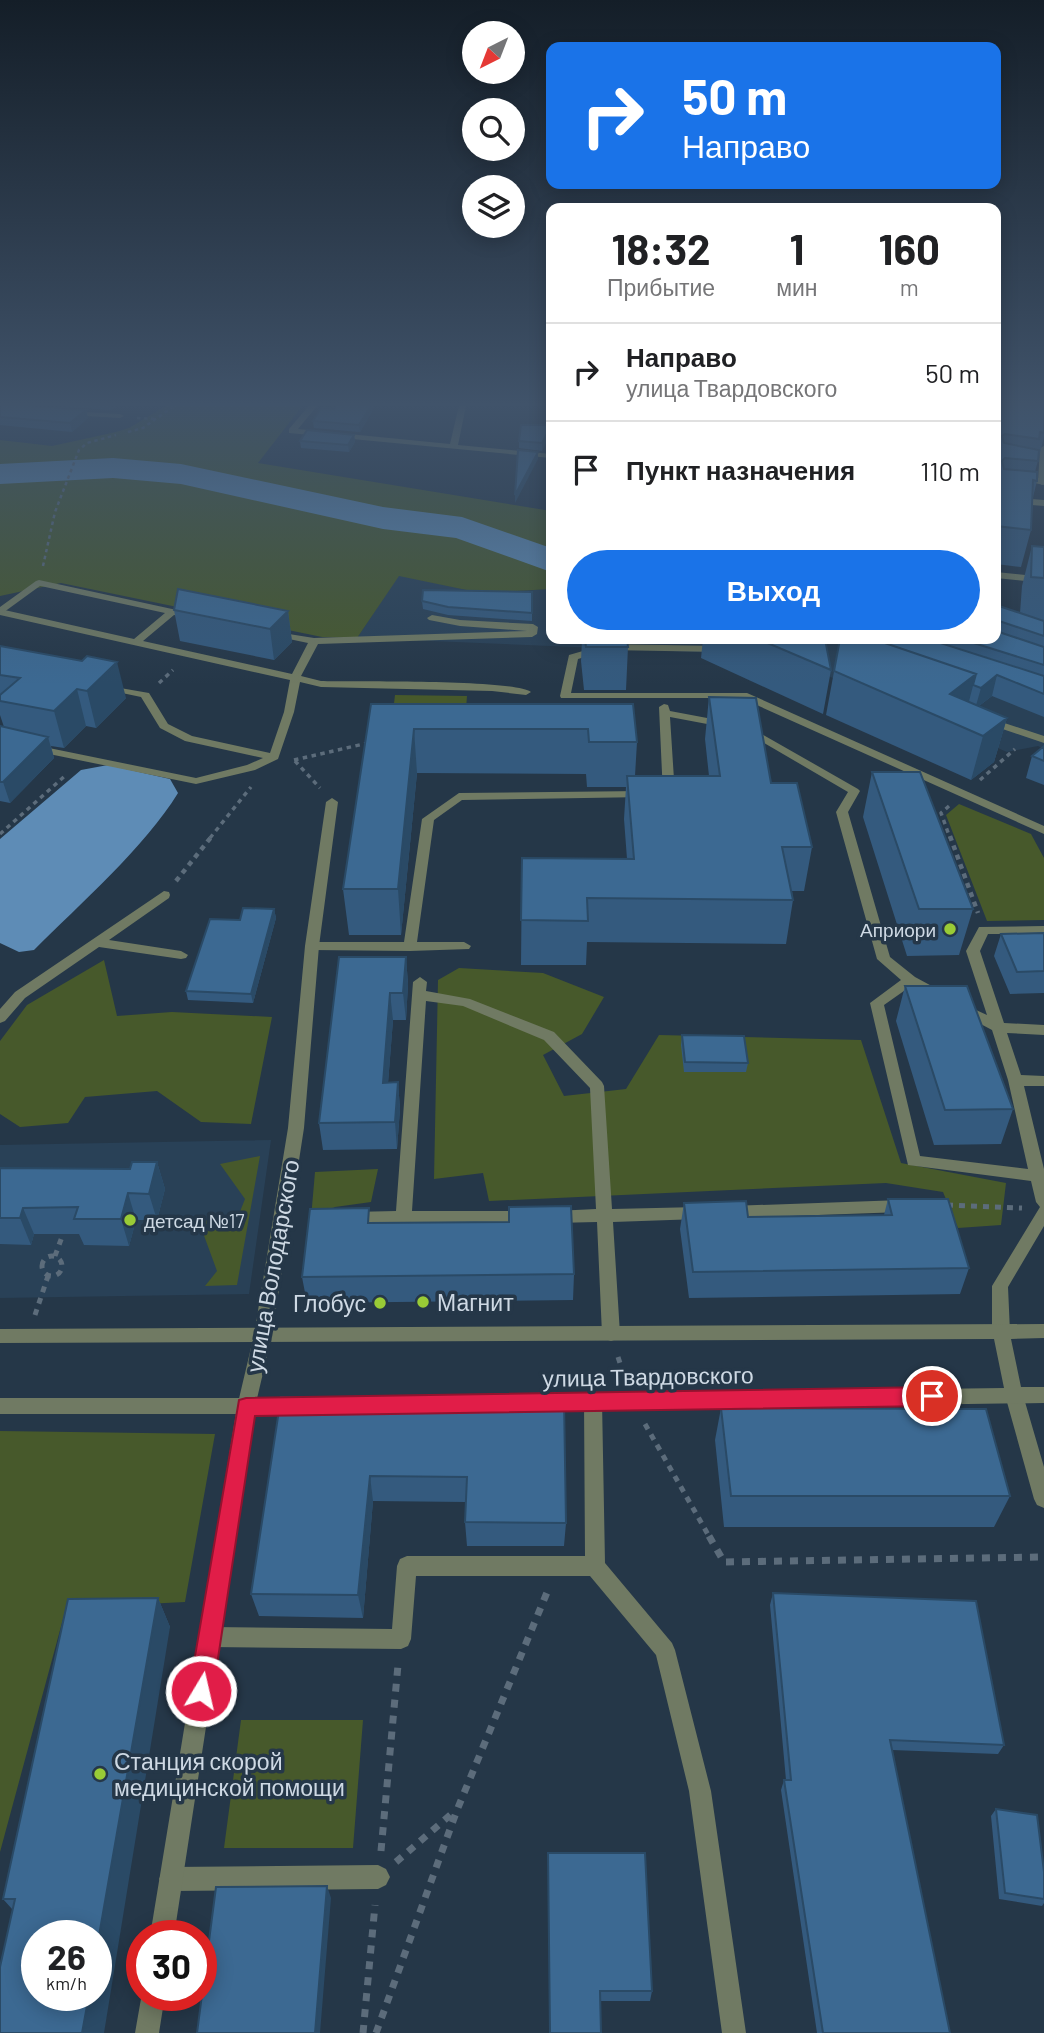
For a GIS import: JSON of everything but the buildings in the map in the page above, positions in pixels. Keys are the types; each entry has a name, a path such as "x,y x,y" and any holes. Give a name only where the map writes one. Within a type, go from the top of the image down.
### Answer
{"street":[{"path":"1001,500 1042,508"},
{"path":"1001,576 1044,580"},
{"path":"0,612 40,583 198,617"},
{"path":"135,643 173,611"},
{"path":"0,612 321,684 492,688 526,692"},
{"path":"263,630 314,641 531,634 533,627 460,623 432,618"},
{"path":"0,741 196,781 251,768 274,757 289,712 295,679 314,641"},
{"path":"730,649 607,647 573,657 565,696 743,695 1044,830"},
{"path":"93,684 145,695 164,726 189,739 274,757"},
{"path":"410,947 428,819 459,797 669,795 666,713 660,696"},
{"path":"666,713 752,729 854,792 842,812 884,959 910,980 1000,1028 1044,1030"},
{"path":"975,716 1044,740"},
{"name":"улица Володарского","path":"165,1920 246,1407 263,1335 296,1128 312,946 332,802"},
{"path":"0,1018 19,995 164,895"},
{"path":"1044,930 984,930 973,951 1000,1028 1038,1176 1040,1207 1000,1286 1001,1332 1013,1395 1044,1499"},
{"path":"96,942 181,955"},
{"path":"312,946 464,946"},
{"path":"910,980 877,1003 913,1160 1038,1176"},
{"path":"404,1218 420,988 465,1002 549,1036 597,1086 611,1334"},
{"path":"1014,1080 1044,1081"},
{"path":"340,1218 604,1216 942,1205"},
{"name":"улица Твардовского","path":"0,1336 1044,1331"},
{"name":"улица Твардовского","path":"524,1403 1044,1395"},
{"path":"593,1401 595,1566 665,1650 699,1791 734,2033"},
{"path":"0,1406 316,1406"},
{"path":"210,1637 401,1639 407,1566 595,1566"},
{"path":"172,1879 378,1877"},
{"path":"146,2033 150,2011"}],"path":[{"path":"40,583 55,512 61,496"},
{"path":"984,930 941,813 1032,735"},
{"path":"164,895 274,757 294,760 380,740"},
{"path":"0,834 86,758"},
{"path":"294,760 332,802"},
{"path":"942,1205 1040,1207"},
{"path":"55,1256 63,1234"},
{"path":"55,1256 62,1259 64,1266 58,1273 48,1276 41,1272 40,1265 46,1258 55,1256"},
{"path":"28,1336 48,1276"},
{"path":"643,1420 724,1562 1044,1557"},
{"path":"376,2033 457,1810 559,1566"},
{"path":"363,2033 401,1639"},
{"path":"378,1877 457,1810"}],"shaded area":[{"path":"399,575 481,593 546,589 546,644 1001,644 1001,639 1044,639 1044,749 1038,746 1007,752 788,659 719,653 357,638"},
{"name":"детсад №17","path":"271,1140 249,1294 0,1298 0,1145"}],"green space":[{"path":"0,496 459,496 546,510 546,589 481,593 399,576 357,638 322,637 61,583 0,596"},
{"path":"395,695 467,696 465,722 392,720"},
{"path":"959,804 1031,834 1044,858 1044,920 987,921 946,815"},
{"path":"104,960 117,1016 172,1012 272,1017 251,1124 201,1122 157,1091 85,1097 68,1123 20,1127 0,1114 0,1041 27,1005"},
{"path":"459,968 543,973 604,997 582,1034 543,1055 564,1096 626,1089 659,1035 861,1040 901,1163 1006,1183 1001,1225 958,1228 943,1192 886,1183 489,1201 483,1173 434,1179 438,980"},
{"path":"260,1156 237,1285 205,1286 217,1271 199,1222 239,1214 245,1199 220,1164"},
{"path":"378,1169 371,1202 335,1207 311,1218 315,1172"},
{"path":"0,1431 215,1434 185,1602 66,1608 0,1852"},
{"path":"241,1720 363,1720 353,1848 224,1848"}],"water":[{"path":"108,765 170,779 178,793 130,854 34,950 19,952 0,943 0,839 81,770"}],"waterway":[{"path":"281,496 383,518 462,528 546,559"}],"place":[{"name":"Априори","path":"950,929"},
{"name":"детсад №17","path":"130,1220"},
{"name":"Магнит","path":"423,1302"},
{"name":"Глобус","path":"380,1303"},
{"name":"Станция скорой медицинской помощи","path":"100,1774"}],"route":[{"path":"201,1691 246,1407 932,1396"}]}
